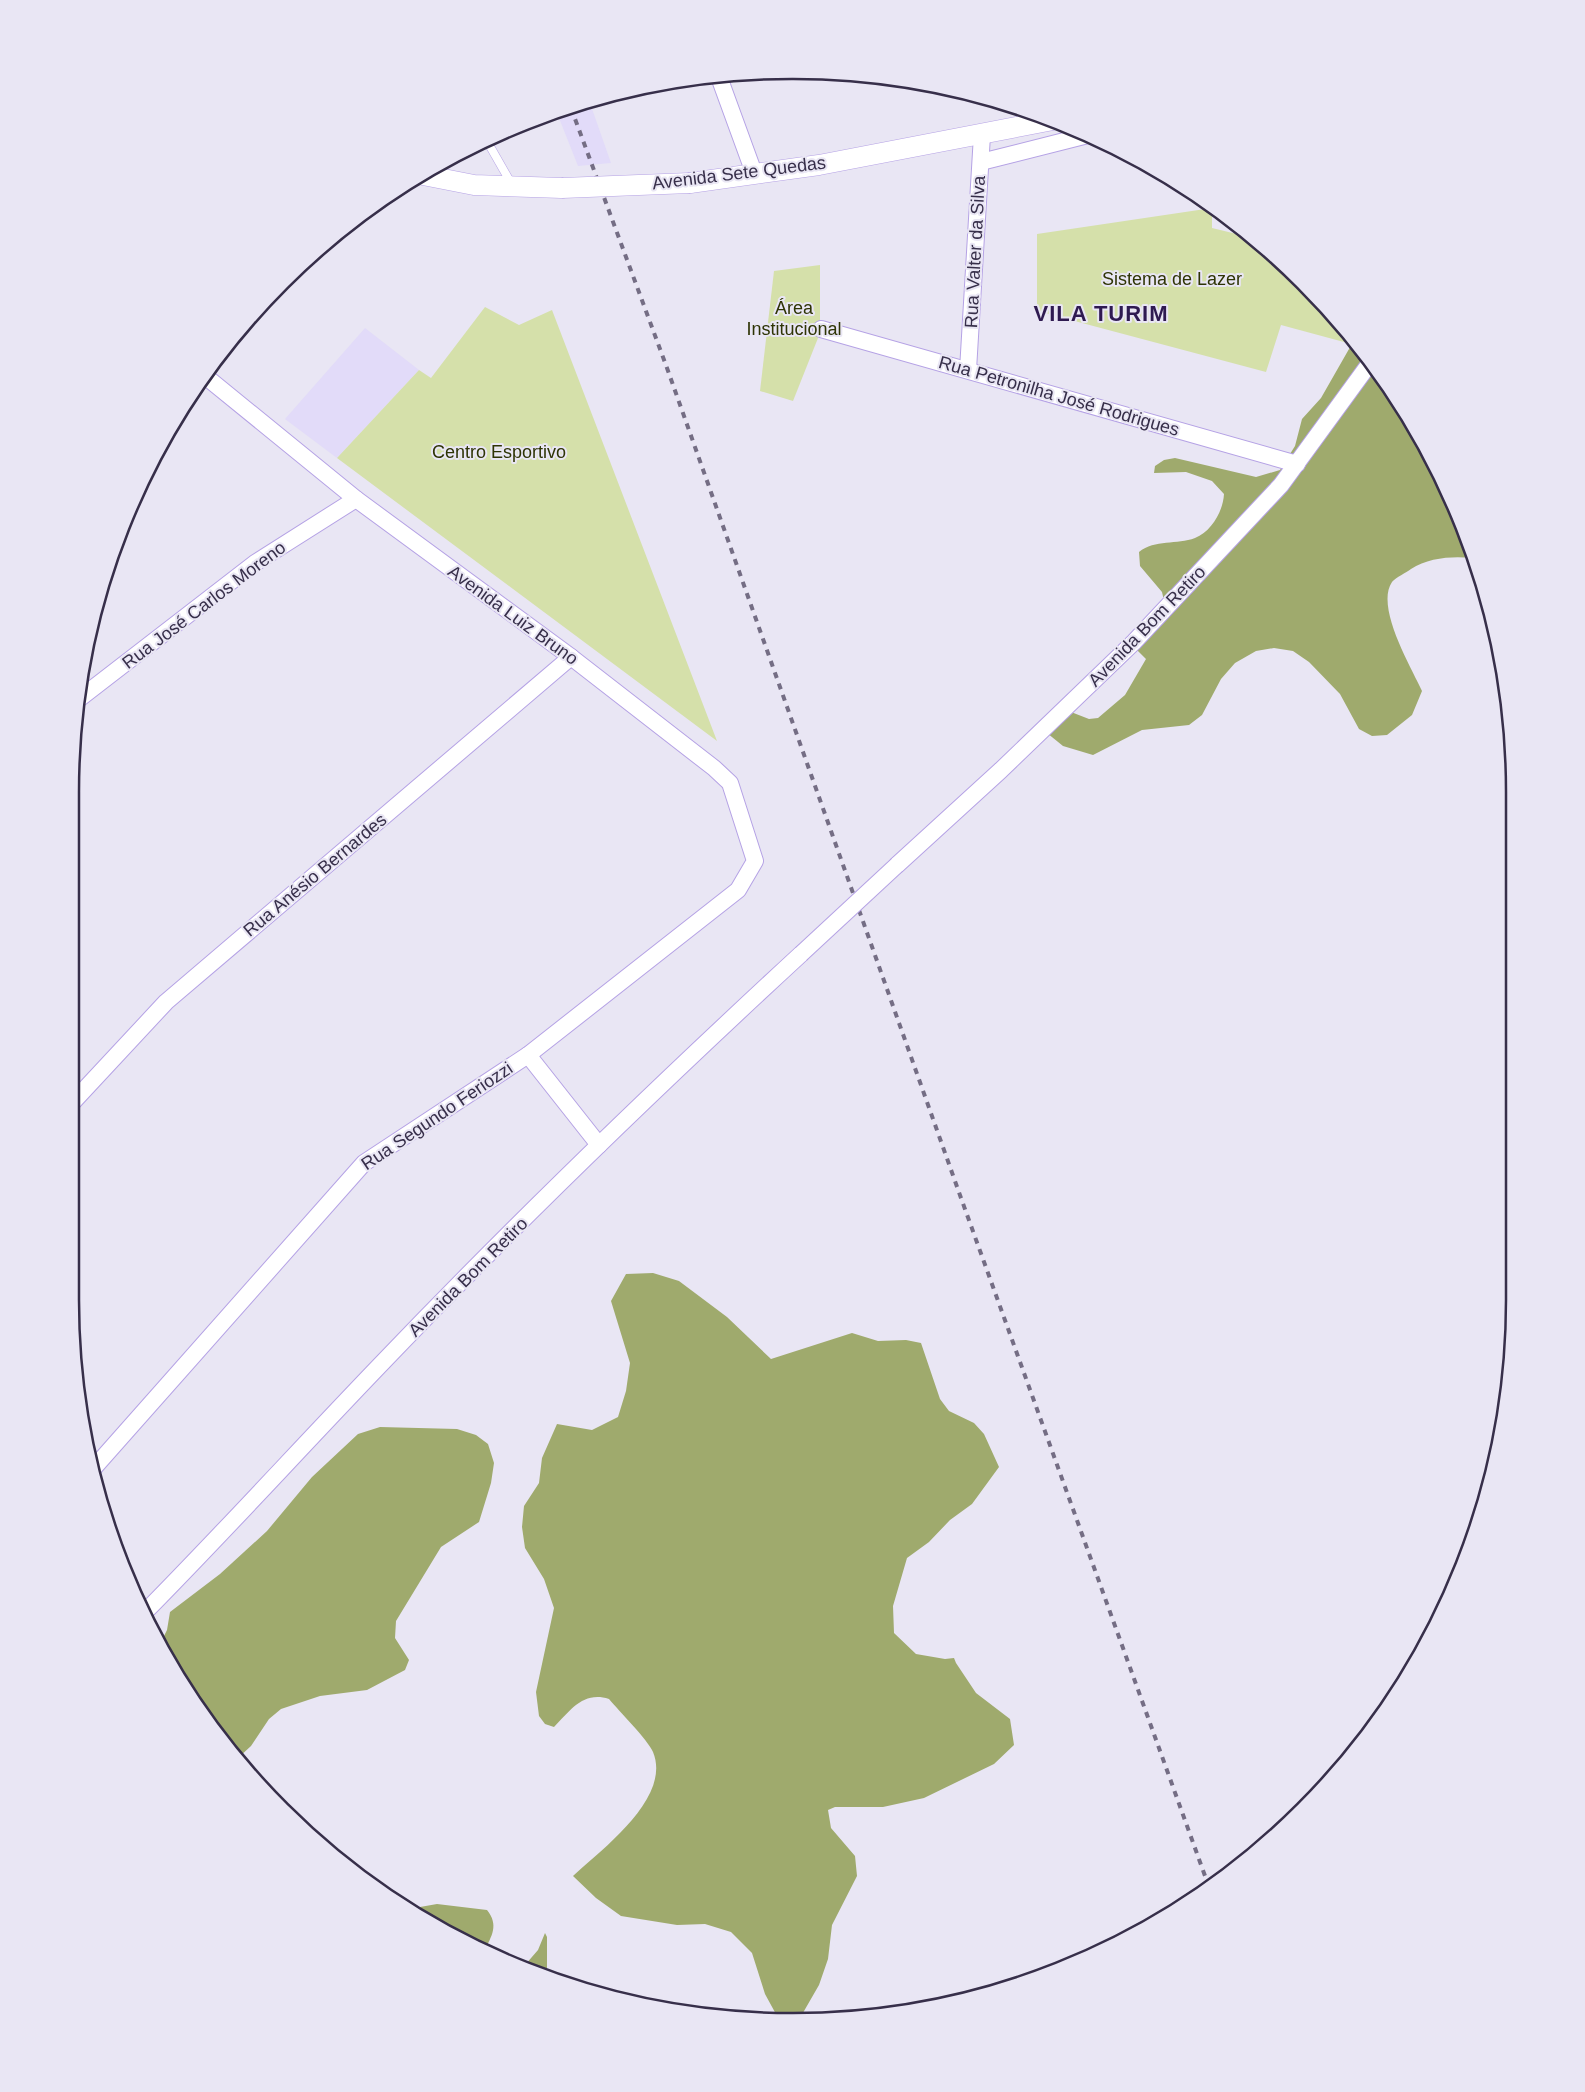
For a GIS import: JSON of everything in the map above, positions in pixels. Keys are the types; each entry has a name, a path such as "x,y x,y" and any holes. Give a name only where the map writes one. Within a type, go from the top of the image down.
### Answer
{"street":[{"path":"721,83 754,173"},
{"name":"Avenida Sete Quedas","path":"432,177 474,185 514,187 562,188 690,183 819,165 1039,123"},
{"name":"Rua Valter da Silva","path":"968,370 982,135"},
{"path":"981,162 1077,138"},
{"name":"Rua Petronilha José Rodrigues","path":"821,329 1297,464"},
{"name":"Avenida Bom Retiro","path":"149,1608 385,1360 673,1072 994,776 1134,642 1281,485 1366,368"},
{"name":"Avenida Luiz Bruno","path":"210,380 356,499 571,657 730,783 755,861 738,890"},
{"name":"Rua José Carlos Moreno","path":"86,694 255,563 356,499"},
{"name":"Rua Anésio Bernardes","path":"79,1094 166,1002 571,657"},
{"name":"Rua Segundo Feriozzi","path":"98,1463 364,1163 528,1055 738,890"},
{"path":"528,1055 599,1145"}],"lane":[{"path":"490,146 514,187"}],"shaded area":[{"path":"592,108 611,163 578,166 559,118"},
{"path":"365,328 419,370 337,458 285,419"}],"green space":[{"name":"Sistema de Lazer","path":"1203,209 1212,215 1212,228 1237,234 1263,256 1297,288 1346,343 1281,325 1266,372 1037,311 1037,234"},
{"name":"Área Institucional","path":"820,265 820,333 793,401 760,391 774,271"},
{"name":"Centro Esportivo","path":"485,307 519,325 552,310 717,741 337,458 419,370 431,378"},
{"path":"1350,347 1386,396 1411,436 1433,477 1452,519 1466,558 1432,560 1418,565 1396,578 1392,582 1388,593 1388,606 1396,637 1422,691 1412,715 1387,735 1372,736 1359,729 1340,694 1309,662 1293,651 1274,648 1256,651 1235,663 1221,679 1202,715 1189,725 1142,730 1093,755 1063,746 1047,733 1071,712 1089,719 1098,718 1125,695 1146,659 1134,647 1165,605 1162,592 1140,566 1139,552 1152,545 1195,538 1207,531 1219,514 1224,494 1212,481 1186,472 1154,473 1155,466 1164,460 1175,458 1256,477 1280,470 1295,446 1302,419 1321,398"},
{"path":"653,1273 679,1281 727,1317 771,1359 852,1333 878,1341 906,1340 921,1343 940,1399 949,1411 974,1423 984,1434 999,1467 972,1504 950,1520 929,1542 907,1558 893,1606 894,1633 916,1654 945,1659 954,1658 976,1693 1010,1719 1014,1745 994,1764 924,1798 883,1807 835,1807 828,1810 831,1828 855,1856 857,1876 832,1925 828,1959 819,1985 803,2013 775,2013 765,1994 752,1953 731,1932 705,1924 677,1925 621,1916 596,1898 573,1876 631,1821 644,1804 653,1787 656,1769 653,1752 650,1747 609,1699 600,1697 585,1700 572,1709 554,1727 545,1724 539,1716 536,1692 554,1608 544,1579 525,1548 522,1527 524,1506 539,1483 542,1458 557,1424 592,1430 618,1417 626,1391 630,1363 611,1301 626,1274"},
{"path":"380,1427 457,1429 476,1435 488,1444 494,1463 491,1483 479,1522 441,1547 396,1621 395,1638 409,1660 405,1670 367,1690 320,1696 281,1709 269,1719 251,1746 243,1754 199,1696 164,1637 167,1630 170,1612 220,1574 267,1531 312,1477 358,1434"},
{"path":"437,1904 487,1910 493,1921 492,1935 487,1945 436,1918 420,1907"},
{"path":"545,1933 547,1937 547,1969 528,1962 538,1950"}],"railway":[{"path":"573,114 667,368 961,1198 1207,1880"}],"district":[{"name":"VILA TURIM","path":"1101,313"}]}
